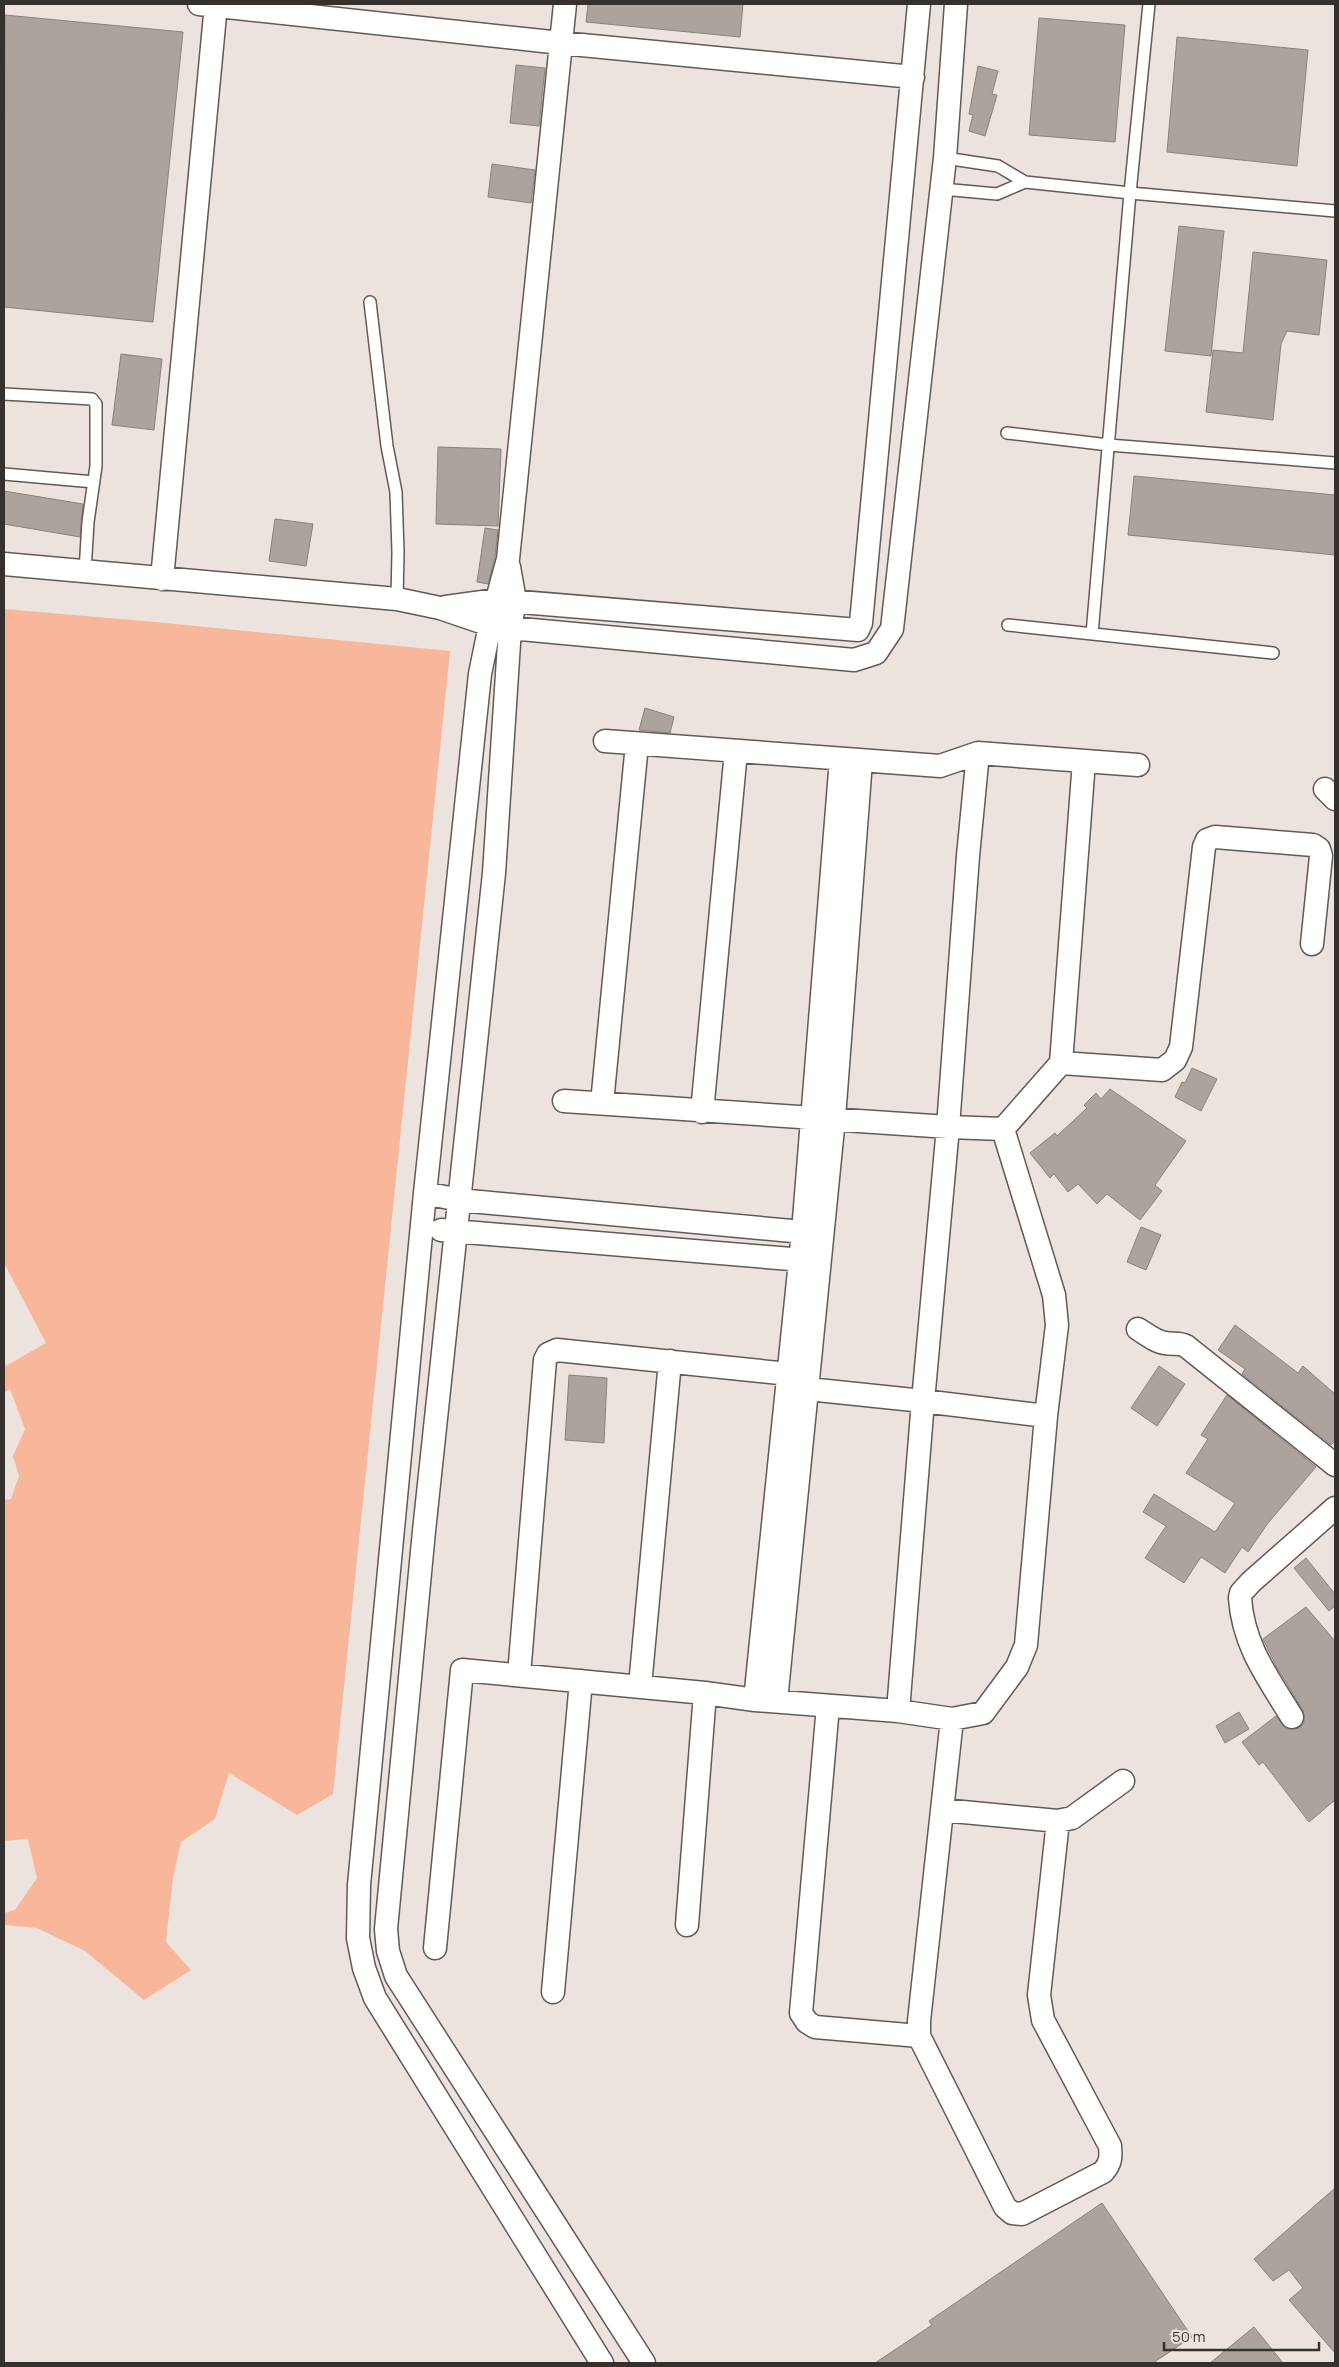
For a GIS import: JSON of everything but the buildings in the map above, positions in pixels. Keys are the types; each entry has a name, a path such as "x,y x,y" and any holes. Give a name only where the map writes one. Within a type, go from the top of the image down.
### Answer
{"street":[{"path":"162,579 210,4 561,43 913,77"},
{"path":"565,4 508,559 506,600 500,626 480,674 425,1193 360,1875 358,1938 364,1968 375,1998 602,2363"},
{"path":"858,630 861,623 919,4"},
{"path":"4,564 397,599 440,608 500,626 854,660 876,653 882,647 892,629 942,189 956,4"},
{"path":"440,608 506,600 858,630 882,647"},
{"path":"500,626 494,873 386,1919 388,1951 396,1976 644,2363"},
{"path":"605,741 940,766 978,753 1138,765"},
{"path":"602,1103 637,744"},
{"path":"702,1112 736,751"},
{"path":"898,1711 978,753"},
{"path":"766,1700 789,1374 810,1261 813,1233 851,760"},
{"path":"1003,1129 1061,1064 1084,761"},
{"path":"1061,1064 1162,1070 1175,1060 1181,1048 1204,847 1207,840 1215,837 1313,845 1319,848 1321,856 1312,944"},
{"path":"564,1101 702,1112 1003,1129"},
{"path":"435,1948 462,1670 640,1686 828,1706 898,1711 952,1719 983,1713 1017,1667 1026,1645 1046,1416 1057,1325 1054,1295 1003,1129"},
{"path":"425,1193 459,1200 813,1233"},
{"path":"422,1229 810,1261"},
{"path":"766,1700 808,1389 810,1261"},
{"path":"1138,1329 1159,1342 1166,1344 1178,1342 1186,1346 1335,1465"},
{"path":"519,1675 545,1360 548,1354 557,1350 789,1374"},
{"path":"640,1686 670,1361"},
{"path":"808,1389 1046,1416"},
{"path":"1292,1717 1261,1667 1245,1633 1241,1593 1335,1508"},
{"path":"553,1992 581,1681"},
{"path":"687,1925 705,1693"},
{"path":"828,1706 802,2013 807,2022 816,2027 919,2036"},
{"path":"952,1719 919,2021 919,2036 1005,2207 1012,2213 1022,2214 1103,2172 1109,2165 1111,2157 1110,2146 1043,2020 1040,2009 1039,1996 1058,1821"},
{"path":"942,1810 1058,1821 1072,1818 1123,1781"}],"lane":[{"path":"1092,634 1130,193 1149,4"},
{"path":"945,158 998,166 1024,182 1335,211"},
{"path":"942,189 997,194 1024,182"},
{"path":"370,302 387,446 396,492 397,599"},
{"path":"4,394 58,396 92,399 94,401 96,466 88,522 86,571"},
{"path":"1007,432 1109,445 1335,463"},
{"path":"4,474 94,482"},
{"path":"1008,625 1273,653"}],"shaded area":[{"path":"4,609 450,651 333,1794 297,1815 229,1773 215,1819 181,1842 173,1877 166,1942 191,1970 144,2000 85,1951 37,1928 4,1925 4,1913 15,1910 37,1878 28,1839 4,1841 4,1500 11,1499 19,1476 13,1456 25,1429 10,1389 4,1393 4,1367 46,1343 4,1263"}]}
